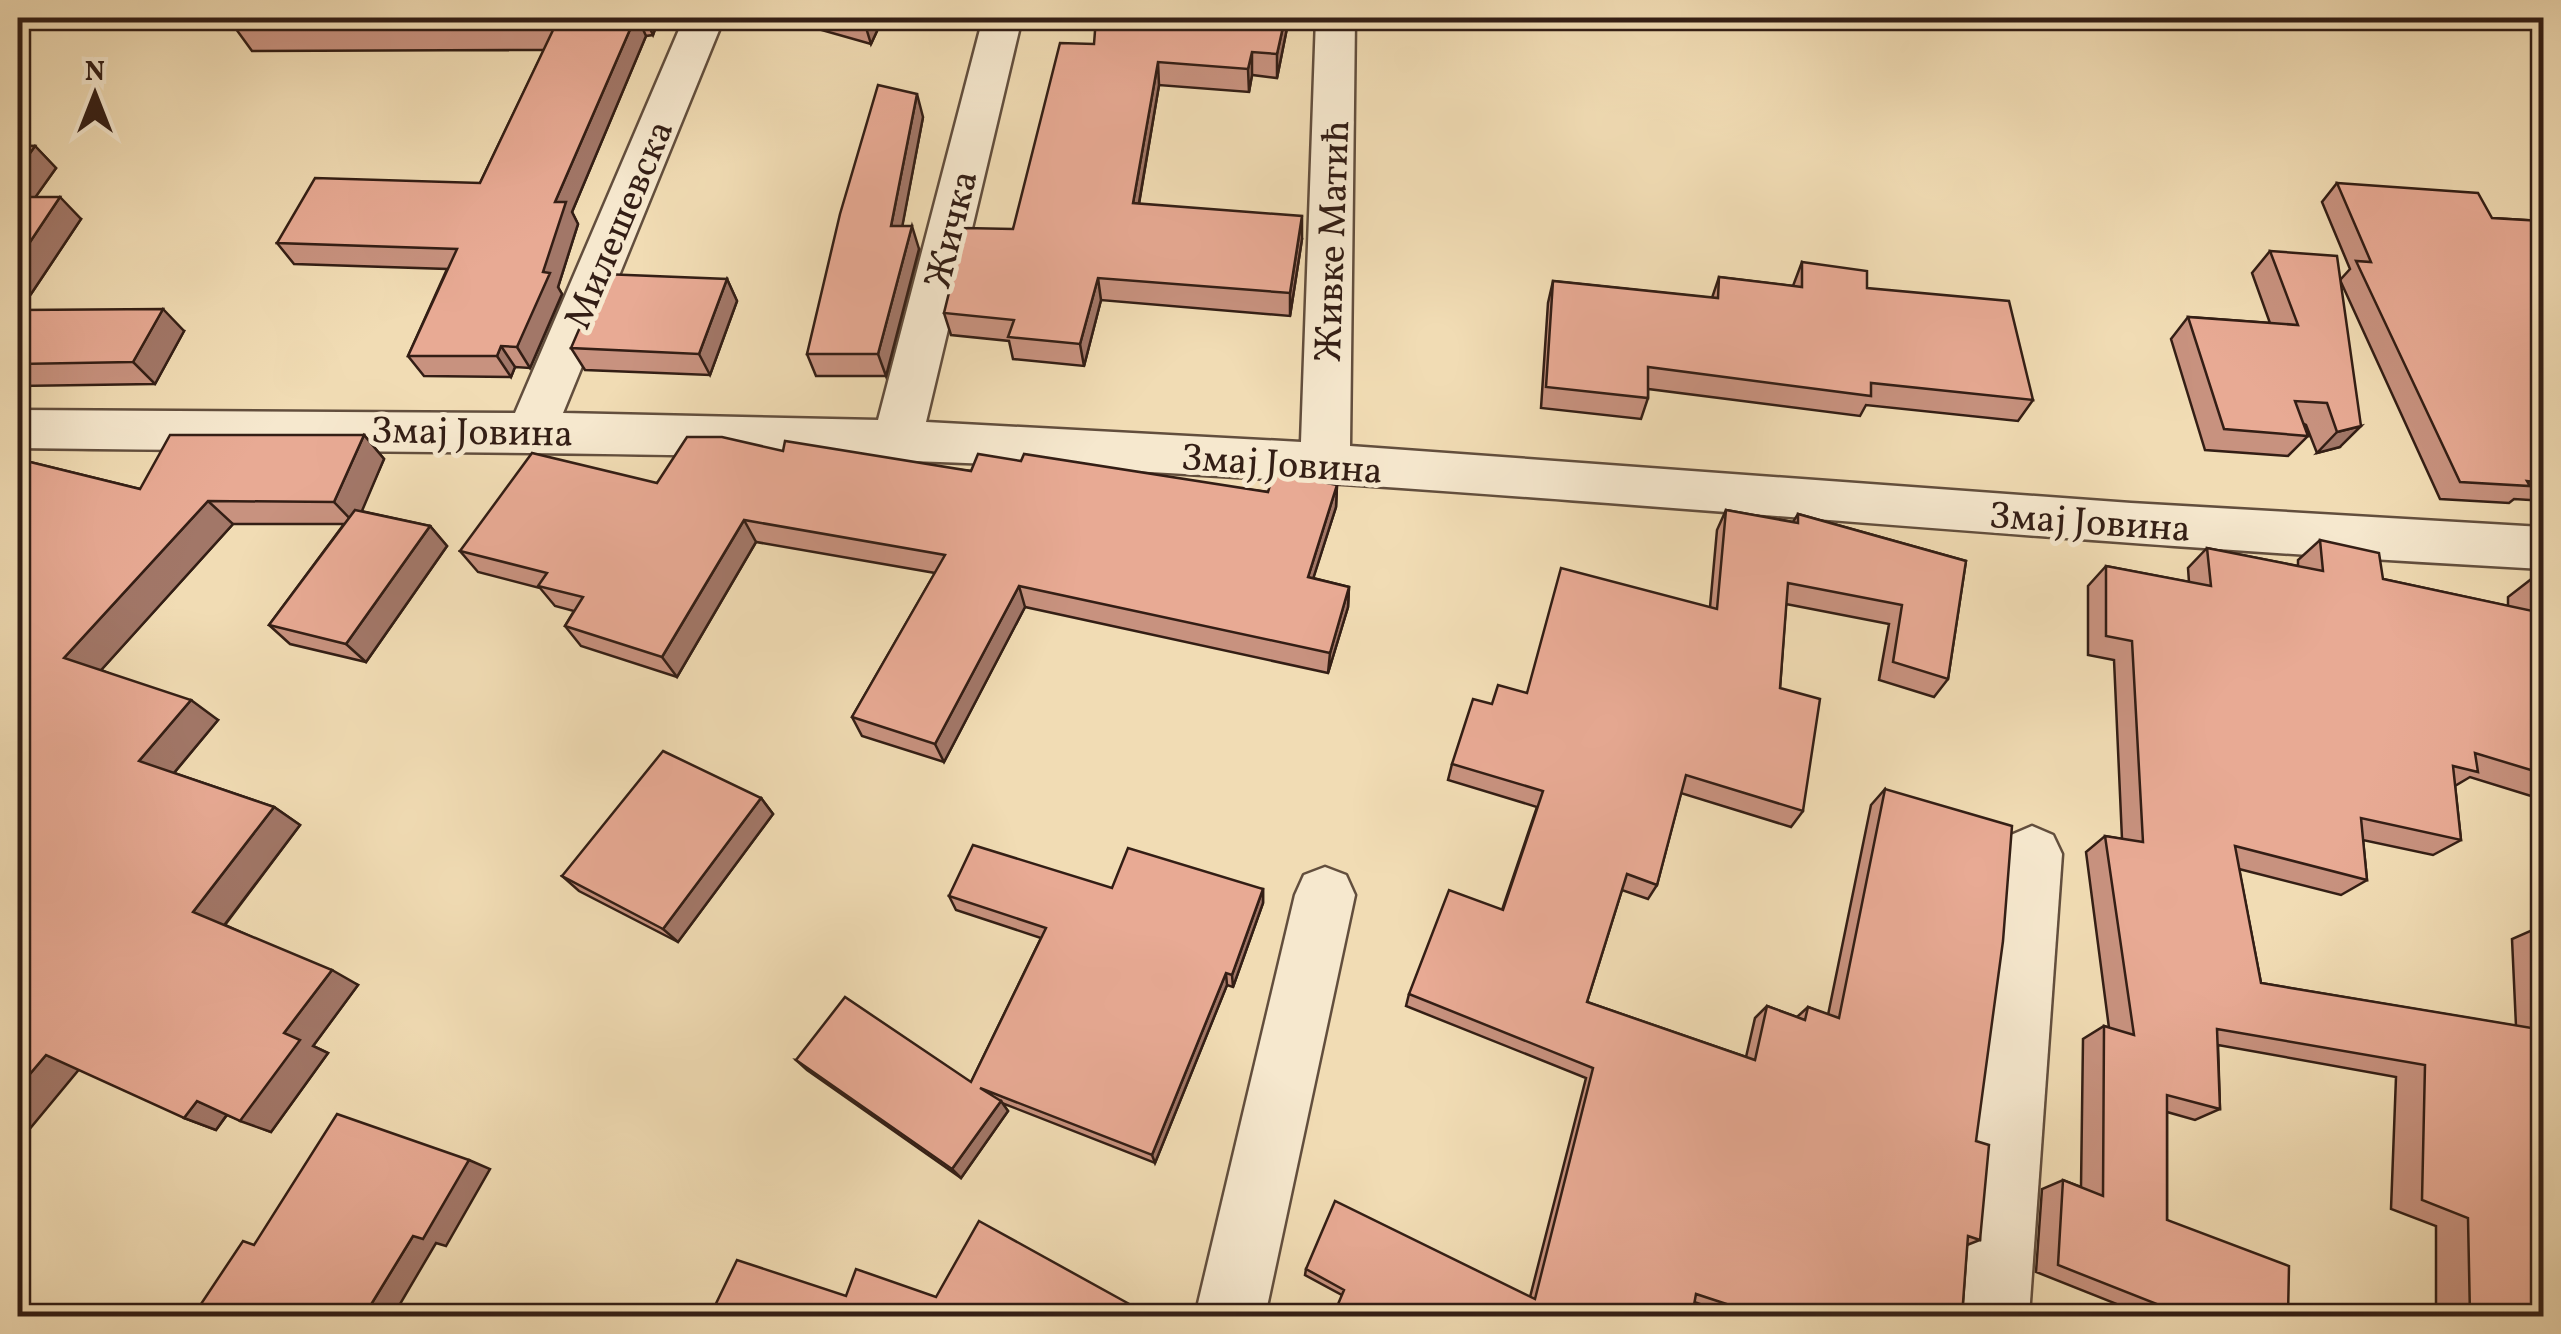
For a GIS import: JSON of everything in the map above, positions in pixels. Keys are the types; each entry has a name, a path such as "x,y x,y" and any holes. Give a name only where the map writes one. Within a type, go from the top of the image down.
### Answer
{"street":[{"name":"Милешевска","path":"532,430 704,18"},
{"name":"Жичка","path":"897,440 1003,18"},
{"name":"Живке Матић","path":"1325,466 1336,18"},
{"name":"Змај Јовина","path":"18,428 532,430 897,440 1325,466 2339,539 2544,548"},
{"path":"1994,1316 2032,854"},
{"path":"1230,1316 1325,895"}],"building":[{"path":"244,18 635,18 555,202 566,202 543,272 550,273 517,347 501,346 497,356 408,356 457,249 277,243 315,178 480,183 554,28 236,29"},
{"path":"1096,18 1285,18 1277,54 1252,52 1248,69 1158,62 1133,203 1302,216 1290,293 1098,278 1080,344 1008,337 1014,320 944,313 965,228 1013,229 1060,43 1094,44"},
{"path":"878,85 917,94 891,226 912,226 878,354 807,354 840,214"},
{"path":"18,146 35,146 18,170"},
{"path":"2337,183 2478,193 2492,218 2544,221 2544,483 2527,481 2530,486 2460,482 2356,261 2371,262"},
{"path":"18,197 60,197 18,260"},
{"path":"2270,251 2337,256 2361,426 2337,432 2327,403 2295,401 2308,436 2224,429 2188,317 2298,325"},
{"path":"1802,262 1867,271 1867,288 2009,301 2033,400 1871,383 1871,396 1648,367 1648,398 1546,387 1553,281 1718,298 1719,277 1802,287"},
{"path":"603,274 727,279 699,354 571,348"},
{"path":"163,309 133,362 18,364 18,310"},
{"path":"170,435 364,435 334,502 208,501 64,658 191,700 139,761 274,807 193,912 332,970 284,1033 300,1040 240,1121 197,1101 184,1118 46,1055 18,1088 18,459 140,489"},
{"path":"687,437 722,437 783,451 785,441 971,471 978,454 1021,461 1024,454 1268,492 1274,472 1337,485 1308,577 1349,587 1330,653 1019,586 935,744 852,717 945,555 744,520 662,657 565,626 583,597 538,586 547,573 460,551 532,453 657,483"},
{"path":"355,510 430,526 346,644 269,625"},
{"path":"1726,510 1798,523 1798,514 1966,561 1948,679 1893,662 1902,605 1788,583 1780,688 1820,699 1803,811 1686,775 1657,885 1627,874 1587,1002 1755,1060 1767,1006 1805,1020 1808,1007 1839,1018 1885,789 2012,826 2003,941 1976,1141 1989,1145 1980,1240 1968,1236 1962,1316 1763,1316 1696,1294 1692,1316 1450,1316 1432,1309 1429,1316 1333,1316 1344,1290 1306,1269 1335,1201 1535,1299 1593,1068 1409,994 1449,890 1503,910 1543,791 1452,764 1473,699 1492,704 1498,685 1527,693 1561,568 1717,609"},
{"path":"2320,540 2379,553 2383,579 2537,612 2534,577 2544,580 2544,774 2475,753 2478,772 2453,766 2461,840 2361,818 2367,880 2235,846 2261,983 2544,1030 2544,1316 2470,1316 2468,1218 2422,1200 2425,1065 2217,1029 2220,1109 2167,1095 2167,1220 2289,1266 2288,1316 2166,1316 2167,1308 2058,1265 2063,1180 2103,1196 2104,1026 2134,1035 2105,836 2143,842 2132,641 2106,636 2106,566 2211,586 2207,548 2323,571"},
{"path":"663,751 761,798 663,929 562,876"},
{"path":"973,845 1112,888 1128,848 1263,889 1232,975 1226,973 1152,1155 980,1088 1001,1101 952,1169 796,1060 845,997 971,1082 1046,928 949,896"},
{"path":"337,1114 469,1160 423,1239 413,1236 364,1316 193,1316 243,1241 254,1245"},
{"path":"979,1221 1151,1316 710,1316 737,1260 846,1296 856,1269 936,1297"}]}
